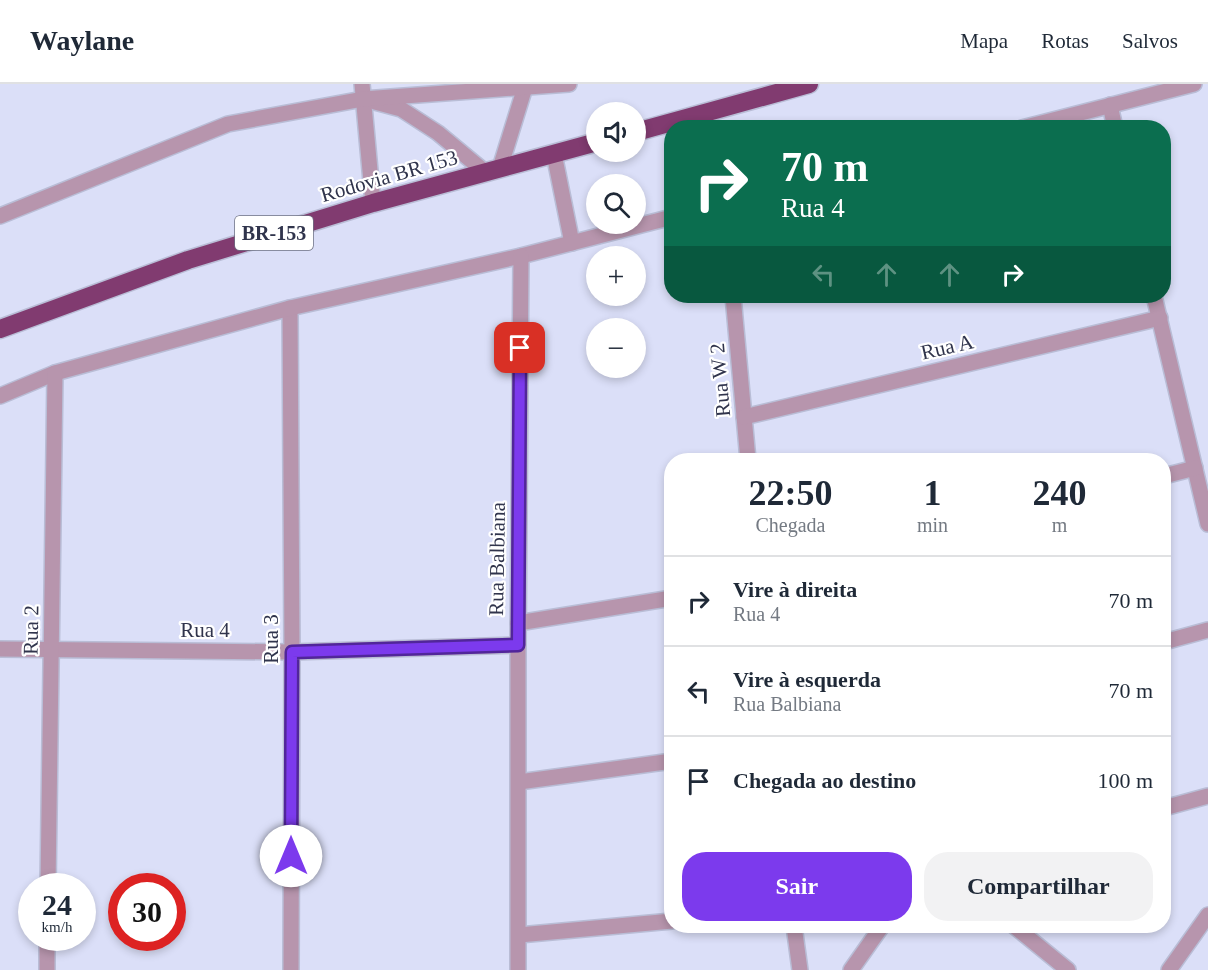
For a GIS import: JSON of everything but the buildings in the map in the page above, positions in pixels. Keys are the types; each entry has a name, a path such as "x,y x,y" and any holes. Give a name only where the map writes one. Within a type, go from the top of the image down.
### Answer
{"highway":[{"path":"679,120 809,84"},
{"path":"646,129 664,124"},
{"name":"BR-153","path":"554,154 586,145"},
{"name":"Rodovia BR 153","path":"0,329 188,260 373,203 554,154"}],"street":[{"path":"0,216 228,124 363,91 569,84"},
{"path":"1053,120 1194,84"},
{"path":"363,91 401,109 493,170 526,85"},
{"path":"363,91 373,203"},
{"path":"1110,105 1113,120"},
{"path":"554,154 572,243"},
{"path":"0,396 55,373 290,308 521,256 664,219"},
{"name":"Rua Balbiana","path":"518,970 521,256"},
{"name":"Rua W 2","path":"734,303 747,453"},
{"path":"1156,303 1208,524"},
{"name":"Rua 3","path":"290,308 291,970"},
{"name":"Rua A","path":"744,417 1160,318"},
{"name":"Rua 2","path":"48,873 55,373"},
{"path":"1171,474 1195,468"},
{"path":"518,623 664,599"},
{"path":"1171,640 1208,630"},
{"name":"Rua 4","path":"0,650 292,652 518,645"},
{"path":"519,782 664,762"},
{"path":"1171,806 1208,796"},
{"path":"1168,970 1208,915"},
{"path":"519,935 664,922"},
{"path":"795,933 800,970"},
{"path":"850,970 877,933"},
{"path":"1023,933 1068,970"},
{"path":"47,951 47,970"}],"route":[{"path":"291,856 292,652 518,645 520,348"}]}
